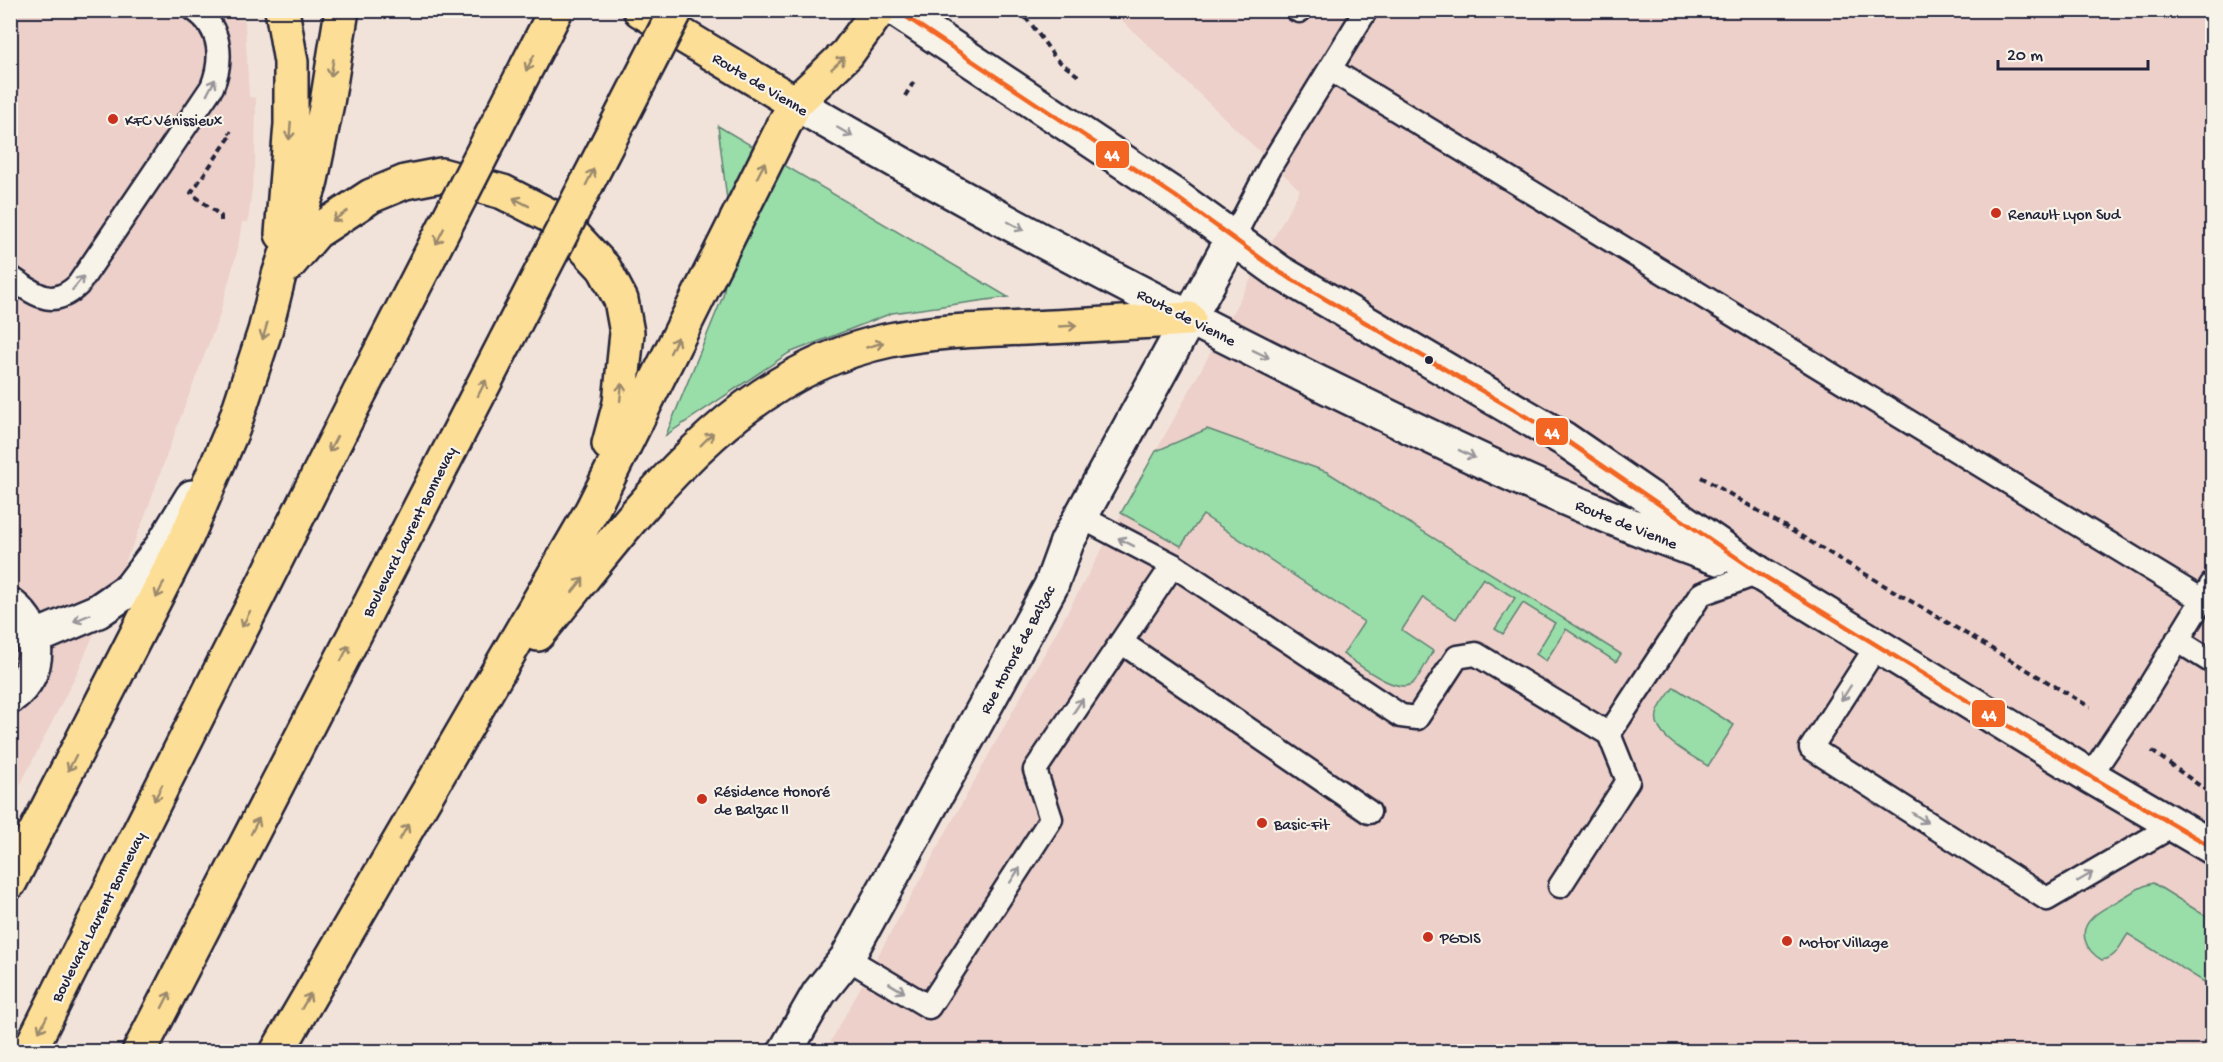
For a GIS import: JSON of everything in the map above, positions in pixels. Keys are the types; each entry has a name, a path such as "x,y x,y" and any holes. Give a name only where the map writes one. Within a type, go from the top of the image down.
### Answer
{"main road":[{"path":"279,275 291,114 291,62 282,10"},
{"path":"10,882 187,536 233,428 266,331 279,275 310,185 327,103 342,10"},
{"name":"Boulevard Laurent Bonnevay","path":"29,1052 360,392 556,10"},
{"name":"Route de Vienne","path":"640,10 795,103 935,183 1189,318 1506,473 1652,535 1759,573"},
{"name":"Boulevard Laurent Bonnevay","path":"139,1052 676,10"},
{"path":"277,1052 592,510 795,103 847,54 879,10"},
{"name":"Route de Vienne","path":"896,10 1175,196 1281,273 1564,439 1759,573 2090,776 2212,847"},
{"path":"279,275 316,232 371,196 405,182 441,175 503,192 560,221 604,268 621,300 627,333 620,404 592,510"},
{"name":"Rue Honoré de Balzac","path":"785,1052 819,993 847,958 1051,586 1067,542 1080,517 1233,238"},
{"path":"474,711 658,488 720,426 762,394 811,367 848,352 889,340 954,330 1189,318"},
{"path":"34,638 98,611 130,589 161,548 233,428"},
{"path":"10,605 26,621 34,638 34,665 22,689 10,698"}],"lane":[{"path":"10,277 45,298 57,299 68,294 78,285 212,87 218,74 220,47 213,31 195,10"},
{"path":"1233,238 1271,165 1366,10"},
{"path":"1331,70 2207,592 2141,700 2090,776"},
{"path":"1080,517 1173,566 1401,716 1417,718 1457,657 1476,654 1609,734 1628,781 1560,886"},
{"path":"847,958 929,1007 1051,819 1035,770 1173,566"},
{"path":"1609,734 1701,594 1759,573"},
{"path":"2177,640 2212,662"},
{"path":"1121,642 1369,812"},
{"path":"1878,644 1811,748 2047,899 2174,825"}],"path":[{"path":"904,96 915,80"},
{"path":"197,108 232,134 191,193 221,216 221,221"}],"shaded area":[{"path":"17,10 242,11 245,23 249,97 256,98 255,163 248,222 242,222 237,252 219,317 144,519 76,675 11,803 11,20"},
{"path":"1112,11 2212,11 2212,1051 825,1052 1300,190"}],"green space":[{"path":"718,126 1008,297 892,313 789,353 666,435 723,296 732,241"},
{"path":"1207,429 1327,472 1621,654 1616,662 1566,629 1546,661 1536,654 1555,623 1523,603 1503,634 1495,629 1515,598 1483,578 1456,619 1423,597 1402,630 1433,651 1413,683 1406,686 1397,685 1377,677 1343,654 1364,622 1203,515 1181,546 1121,513 1156,451"},
{"path":"1674,687 1734,725 1708,766 1682,750 1659,728 1658,711"},
{"path":"2153,883 2212,920 2212,987 2128,934 2111,957 2102,960 2092,952 2085,941 2087,923 2094,916 2134,891"}],"transit line":[{"name":"44","path":"896,10 1175,196 1281,273 1564,439 1759,573 2090,776 2212,847"}],"place":[{"name":"KFC Vénissieux","path":"113,119"},
{"name":"Renault Lyon Sud","path":"1996,213"},
{"name":"Résidence Honoré de Balzac II","path":"702,799"},
{"name":"Basic-Fit","path":"1262,823"},
{"name":"PGDIS","path":"1428,937"},
{"name":"Motor Village","path":"1787,941"}]}
